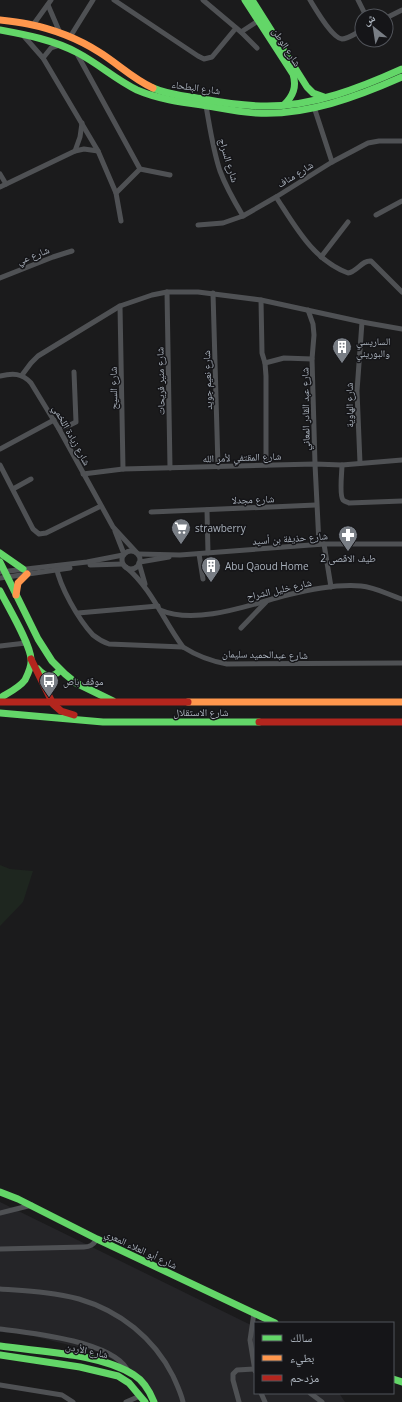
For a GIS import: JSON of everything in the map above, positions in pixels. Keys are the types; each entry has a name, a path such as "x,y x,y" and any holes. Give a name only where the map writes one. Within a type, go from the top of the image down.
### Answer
{"main road":[{"name":"شارع الوطن","path":"246,0 293,74 296,82 294,91"},
{"name":"شارع الوطن","path":"252,0 308,87 313,93 324,98"},
{"name":"شارع البطحاء","path":"0,20 33,25 70,37 100,53 154,90 252,106 284,105 324,98 369,83 402,69"},
{"name":"شارع البطحاء","path":"0,30 47,39 62,45 75,51 143,93 206,106 256,113 270,113 314,107 359,95 402,77"},
{"path":"284,105 290,100 294,91 301,91 308,87"},
{"path":"0,553 25,571 18,583 16,596"},
{"path":"0,562 3,574 43,648 60,670 83,687 116,702"},
{"path":"0,591 26,643 30,659 51,701 61,711 78,716 84,720"},
{"path":"30,659 46,677 57,674 60,670"},
{"path":"0,698 24,681 29,672 30,659"},
{"path":"169,702 175,695"},
{"name":"شارع الاستقلال","path":"0,702 402,702"},
{"name":"شارع الاستقلال","path":"0,714 84,720 202,722 402,722"},
{"name":"شارع أبو العلاء المعري","path":"1,1190 97,1239 254,1313 262,1320"},
{"name":"شارع الأردن","path":"0,1346 82,1358 102,1363 135,1376 145,1385 154,1402"},
{"name":"شارع الأردن","path":"0,1355 80,1367 118,1376 129,1383 142,1399"}],"street":[{"path":"70,37 93,0"},
{"path":"114,0 190,52 204,59 212,57 236,28"},
{"path":"203,0 241,32 257,48"},
{"path":"310,0 331,32 338,38 345,38 354,34"},
{"path":"33,25 49,2"},
{"path":"49,2 60,33"},
{"path":"241,32 258,21"},
{"path":"22,33 43,58 98,151 116,193 121,221"},
{"path":"43,58 51,48 62,45"},
{"path":"75,51 140,169 170,175"},
{"name":"شارع السراج","path":"206,106 221,172 230,194 243,216"},
{"path":"314,107 332,162"},
{"path":"75,152 80,137 82,122"},
{"name":"شارع مناف","path":"198,225 223,223 243,216 332,162 368,143 379,141 402,141"},
{"path":"0,187 75,152 89,149 98,151"},
{"path":"116,193 140,169"},
{"path":"0,174 6,184"},
{"path":"276,197 309,245 321,257 348,273 352,272 366,262 371,261 402,292"},
{"path":"376,215 402,201"},
{"path":"321,257 348,222"},
{"name":"شارع عي","path":"0,278 47,259 72,251"},
{"path":"0,376 11,373 22,376 27,367 38,356 120,306 152,295 167,292 213,293 261,300 362,322 402,329"},
{"name":"شارع منير فريحات","path":"167,292 170,468"},
{"name":"شارع نعيم جويد","path":"213,293 218,466"},
{"path":"261,300 262,353 265,363 266,465"},
{"name":"شارع السيح","path":"120,306 123,469"},
{"path":"308,310 313,324 314,344 312,359"},
{"name":"شارع الهاوية","path":"360,463 357,391 362,340 362,322"},
{"name":"شارع عبد القادر المعاني","path":"265,363 284,358 312,359 316,505"},
{"path":"59,429 76,422 74,372"},
{"name":"شارع زيادة اللخمي","path":"22,376 31,383 54,420 113,527 123,554"},
{"path":"0,449 54,420"},
{"name":"شارع المقتفي لأمر الله","path":"84,474 123,469 315,464 342,465 402,460"},
{"path":"0,465 33,528 39,534 46,533 101,506"},
{"path":"342,465 341,493 345,502 402,500"},
{"path":"12,488 31,479"},
{"path":"316,505 331,587"},
{"name":"شارع مجدلا","path":"151,512 316,505"},
{"path":"207,510 208,553"},
{"name":"شارع زيادة اللخمي","path":"113,527 138,554"},
{"name":"شارع حذيفة بن أسيد","path":"138,554 199,554 322,544 402,544"},
{"path":"57,568 91,562 123,554 130,550 138,554 140,558 146,587"},
{"path":"123,554 122,559 124,566 146,587 183,647"},
{"path":"199,554 203,579"},
{"name":"شارع حذيفة بن أسيد","path":"140,563 180,555"},
{"path":"3,574 94,564 124,566 132,569 140,563"},
{"name":"شارع عبدالحميد سليمان","path":"57,568 67,594 93,635 99,640 109,644 183,647 210,661 227,664 402,663"},
{"name":"شارع خليل الشراح","path":"159,608 173,615 204,616 283,596 331,587 363,586 402,600"},
{"path":"241,628 267,601"},
{"path":"78,613 159,608"},
{"path":"0,646 26,643"},
{"path":"0,1213 32,1205"},
{"path":"0,1249 90,1247 97,1239"},
{"path":"0,1289 42,1292 79,1299 126,1320 149,1341 161,1355 174,1379 183,1402"},
{"path":"254,1313 254,1356"},
{"path":"0,1329 67,1340 94,1347 118,1358 124,1364 129,1373"},
{"path":"239,1402 233,1380 233,1374 237,1370 254,1370"},
{"path":"0,1385 62,1395 73,1402"},
{"path":"311,1394 322,1402"},
{"path":"126,1402 142,1399"}],"shaded area":[{"path":"0,865 10,869 33,871 23,902 0,926"},
{"path":"0,1202 254,1327 254,1394 340,1394 345,1402 153,1402 125,1368 102,1353 20,1333 0,1332"}],"traffic: fast":[{"path":"245,0 293,74 295,83 293,91 290,98 284,105"},
{"path":"252,0 307,87 313,93 324,97"},
{"path":"0,30 40,38 69,48 86,57 129,86 153,96 242,112 275,113 331,104 402,77"},
{"path":"153,88 171,94 227,103 259,106 285,105 302,103 336,95 370,83 402,69"},
{"path":"0,553 23,569"},
{"path":"0,562 38,639 52,661 76,683 113,701"},
{"path":"0,591 27,644 31,662 30,670 23,683 0,698"},
{"path":"38,669 43,674 49,676 55,675 60,670"},
{"path":"0,713 103,722 259,722"},
{"path":"0,1192 18,1199 97,1239 273,1322"},
{"path":"0,1346 69,1354 104,1362 120,1368 141,1380 149,1391 154,1402"},
{"path":"0,1355 80,1367 118,1376 129,1383 145,1402"},
{"path":"394,1379 402,1382"}],"traffic: slow":[{"path":"0,20 37,26 56,31 73,38 106,56 139,80 153,88"},
{"path":"16,595 18,583 27,574"},
{"path":"188,702 402,702"}],"traffic: jam":[{"path":"31,659 53,704 61,711 74,715"},
{"path":"0,702 188,702"},
{"path":"259,722 402,722"}],"place":[{"name":"الساريسي والبوريني","path":"342,364"},
{"name":"strawberry","path":"181,545"},
{"name":"طيف الاقصى 2","path":"348,552"},
{"name":"Abu Qaoud Home","path":"211,583"},
{"name":"موقف باص","path":"49,698"}]}
